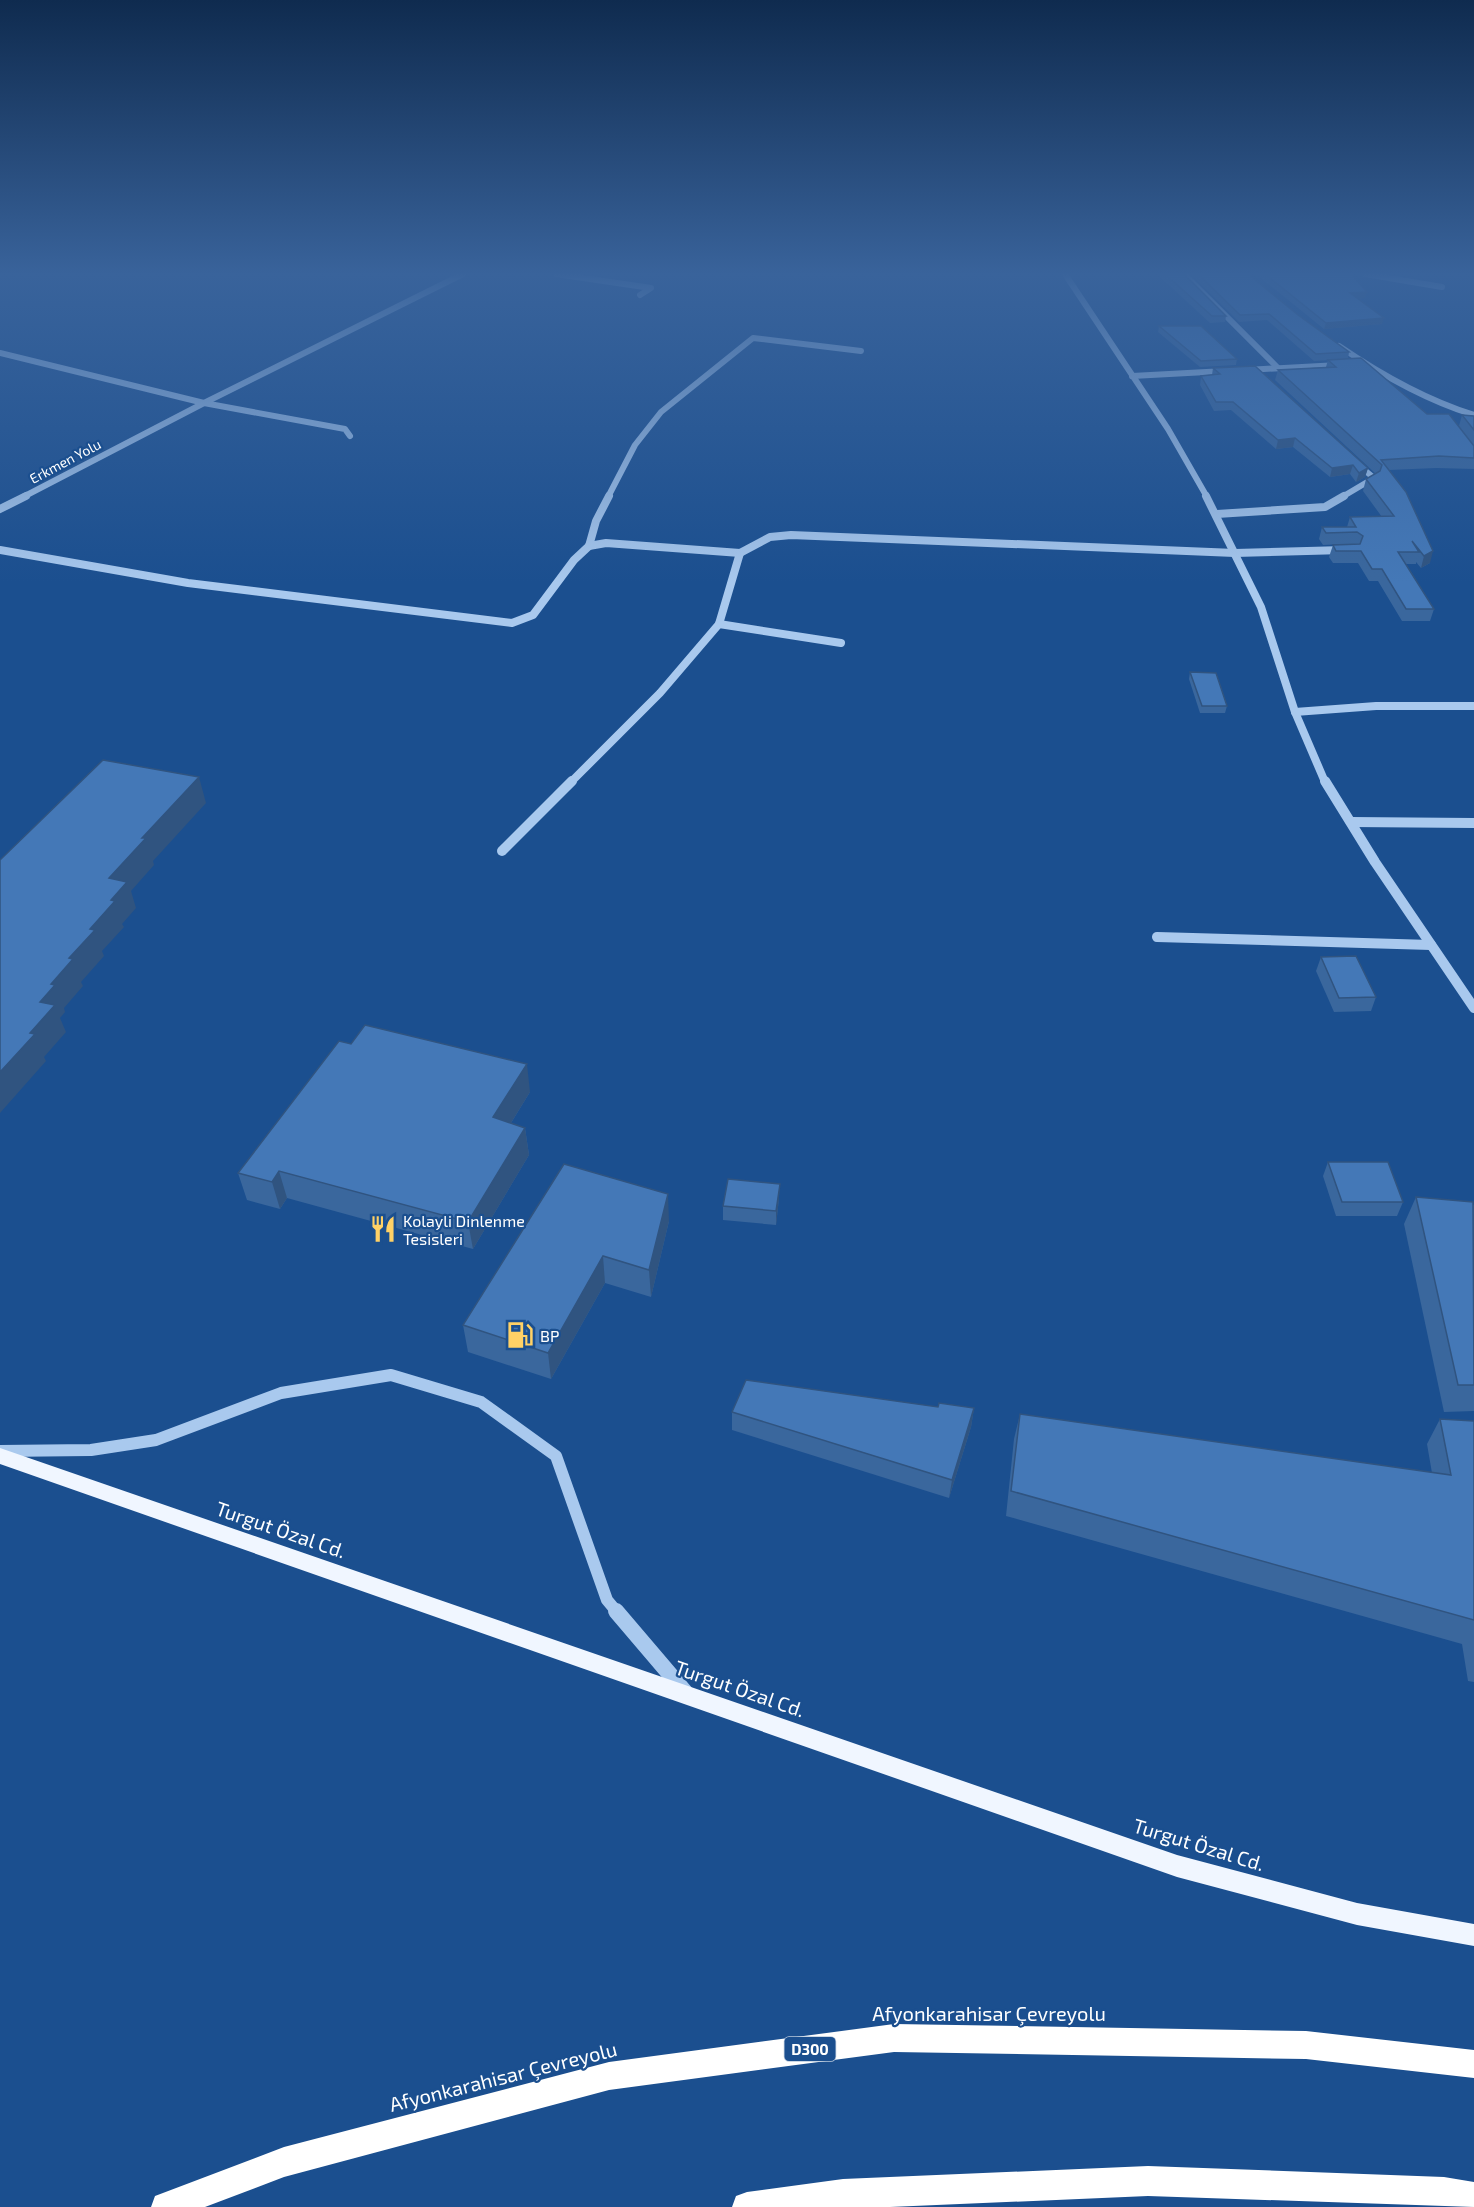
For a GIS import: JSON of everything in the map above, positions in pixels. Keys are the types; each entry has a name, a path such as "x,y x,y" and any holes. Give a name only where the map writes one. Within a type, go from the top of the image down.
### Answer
{"highway":[{"name":"Afyonkarahisar Çevreyolu","path":"166,2207 284,2162 609,2076 894,2038 1306,2045 1474,2064"},
{"path":"747,2207 843,2194 1148,2181 1444,2192 1474,2197"}],"main road":[{"name":"Turgut Özal Cd.","path":"0,1456 1177,1866 1357,1914 1474,1935"}],"street":[{"path":"98,377 204,403 237,407 345,429 350,436"},
{"name":"Erkmen Yolu","path":"0,509 256,377"},
{"path":"0,550 188,583 512,622 533,615 574,560 589,546 596,520 635,445 661,412 705,377"},
{"path":"1133,377 1168,429 1217,514 1261,607 1295,712 1323,778 1474,1008"},
{"path":"1388,377 1445,410 1474,415"},
{"path":"1217,514 1325,507 1374,478 1348,455"},
{"path":"589,546 606,543 740,553 771,537 791,535 1235,553 1354,550"},
{"path":"502,851 660,693 719,624 740,553"},
{"path":"719,624 841,643"},
{"path":"1295,712 1376,706 1474,706"},
{"path":"1351,822 1474,824"},
{"path":"1157,937 1431,945"},
{"path":"0,1451 91,1450 156,1440 281,1393 391,1375 481,1402 556,1456 607,1600 687,1695"}],"building":[{"path":"1202,377 1267,377 1368,468 1359,473 1353,465 1332,468 1295,438 1278,440 1233,402 1216,402"},
{"path":"1286,377 1383,377 1427,414 1449,414 1474,446 1474,458 1439,456 1381,460 1406,492 1433,551 1424,556 1412,541 1419,552 1398,552 1434,609 1406,609 1382,569 1372,569 1361,551 1336,551 1333,545 1360,544 1363,536 1357,532 1326,533 1322,527 1356,527 1350,517 1394,516 1366,479 1380,471 1382,465"},
{"path":"1462,415 1474,416 1474,430"},
{"path":"1190,672 1216,673 1227,706 1202,706"},
{"path":"103,760 199,777 142,838 146,838 109,878 127,882 111,900 115,901 90,929 95,930 69,958 73,959 51,984 55,985 40,1002 55,1005 30,1033 35,1034 0,1072 0,860"},
{"path":"1356,956 1376,997 1339,998 1321,957"},
{"path":"365,1025 527,1064 493,1117 525,1128 468,1222 279,1171 272,1182 238,1173 339,1041 351,1044"},
{"path":"1328,1162 1388,1162 1403,1202 1342,1202"},
{"path":"564,1164 668,1194 649,1270 603,1256 548,1353 463,1325"},
{"path":"728,1179 780,1184 776,1211 723,1206"},
{"path":"1416,1197 1473,1202 1474,1385 1458,1385"},
{"path":"746,1380 938,1407 939,1403 974,1408 952,1480 732,1412"},
{"path":"1020,1414 1451,1475 1440,1419 1474,1421 1474,1620 1011,1491"}],"place":[{"name":"Kolayli Dinlenme Tesisleri","path":"383,1229"},
{"name":"BP","path":"520,1335"}]}
